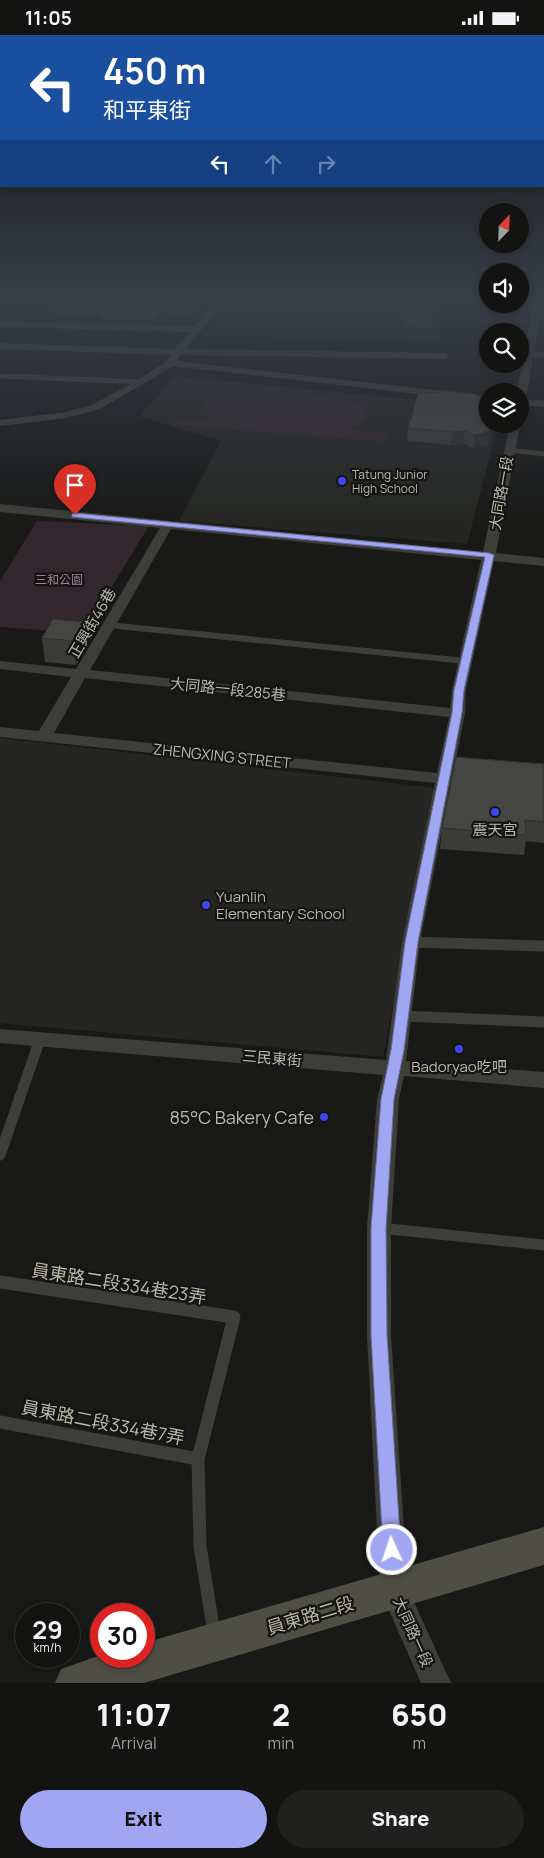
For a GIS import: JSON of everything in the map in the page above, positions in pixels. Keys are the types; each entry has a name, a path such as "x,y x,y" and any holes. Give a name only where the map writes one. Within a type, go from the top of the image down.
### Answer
{"street":[{"path":"0,423 66,415 96,407 154,374"},
{"path":"267,374 479,398"},
{"path":"529,403 544,404"},
{"name":"大同路一段","path":"436,1683 394,1590 379,1335 379,1228 388,1099 412,942 513,433"},
{"path":"0,508 489,555 544,562"},
{"name":"正興街46巷","path":"44,737 168,524"},
{"name":"大同路一段285巷","path":"0,665 457,713"},
{"name":"ZHENGXING STREET","path":"0,732 444,779"},
{"name":"三民東街","path":"0,1036 544,1080"},
{"name":"員東路二段","path":"75,1683 544,1546"}],"lane":[{"path":"0,376 142,382"},
{"path":"508,450 544,454"},
{"path":"108,625 466,661"},
{"path":"412,942 544,946"},
{"path":"402,1016 544,1022"},
{"path":"0,1155 40,1039"},
{"path":"379,1228 544,1245"},
{"name":"員東路二段334巷23弄","path":"0,1283 234,1317 198,1459"},
{"name":"員東路二段334巷7弄","path":"0,1422 198,1459"},
{"path":"198,1459 200,1546 215,1643"}],"shaded area":[{"name":"Tatung Junior High School","path":"175,376 479,406 479,433 496,433 467,544 179,521 221,441 141,417 144,411"},
{"name":"Yuanlin Elementary School","path":"0,738 436,788 383,1057 0,1023"}],"green space":[{"path":"234,391 283,392 342,399 356,404 365,410 367,418 358,426 349,430 389,433 386,442 173,425 177,419 215,421 201,415 200,408 215,396"},
{"name":"三和公園","path":"37,521 149,526 83,633 0,627 0,581"}],"building":[{"path":"446,391 479,396 479,433 484,433 474,435 465,431 452,432 408,428 418,394"},
{"path":"53,619 85,622 74,641 42,638"},
{"name":"震天宮","path":"456,757 544,764 544,822 525,820 526,835 442,828"}],"place":[{"name":"Tatung Junior High School","path":"342,481"},
{"name":"震天宮","path":"495,812"},
{"name":"Yuanlin Elementary School","path":"206,905"},
{"name":"Badoryao吃吧","path":"459,1049"},
{"name":"85°C Bakery Cafe","path":"324,1117"}],"route":[{"path":"75,515 489,555 459,690 457,713 412,942 388,1099 379,1228 379,1335 392,1550"}]}
